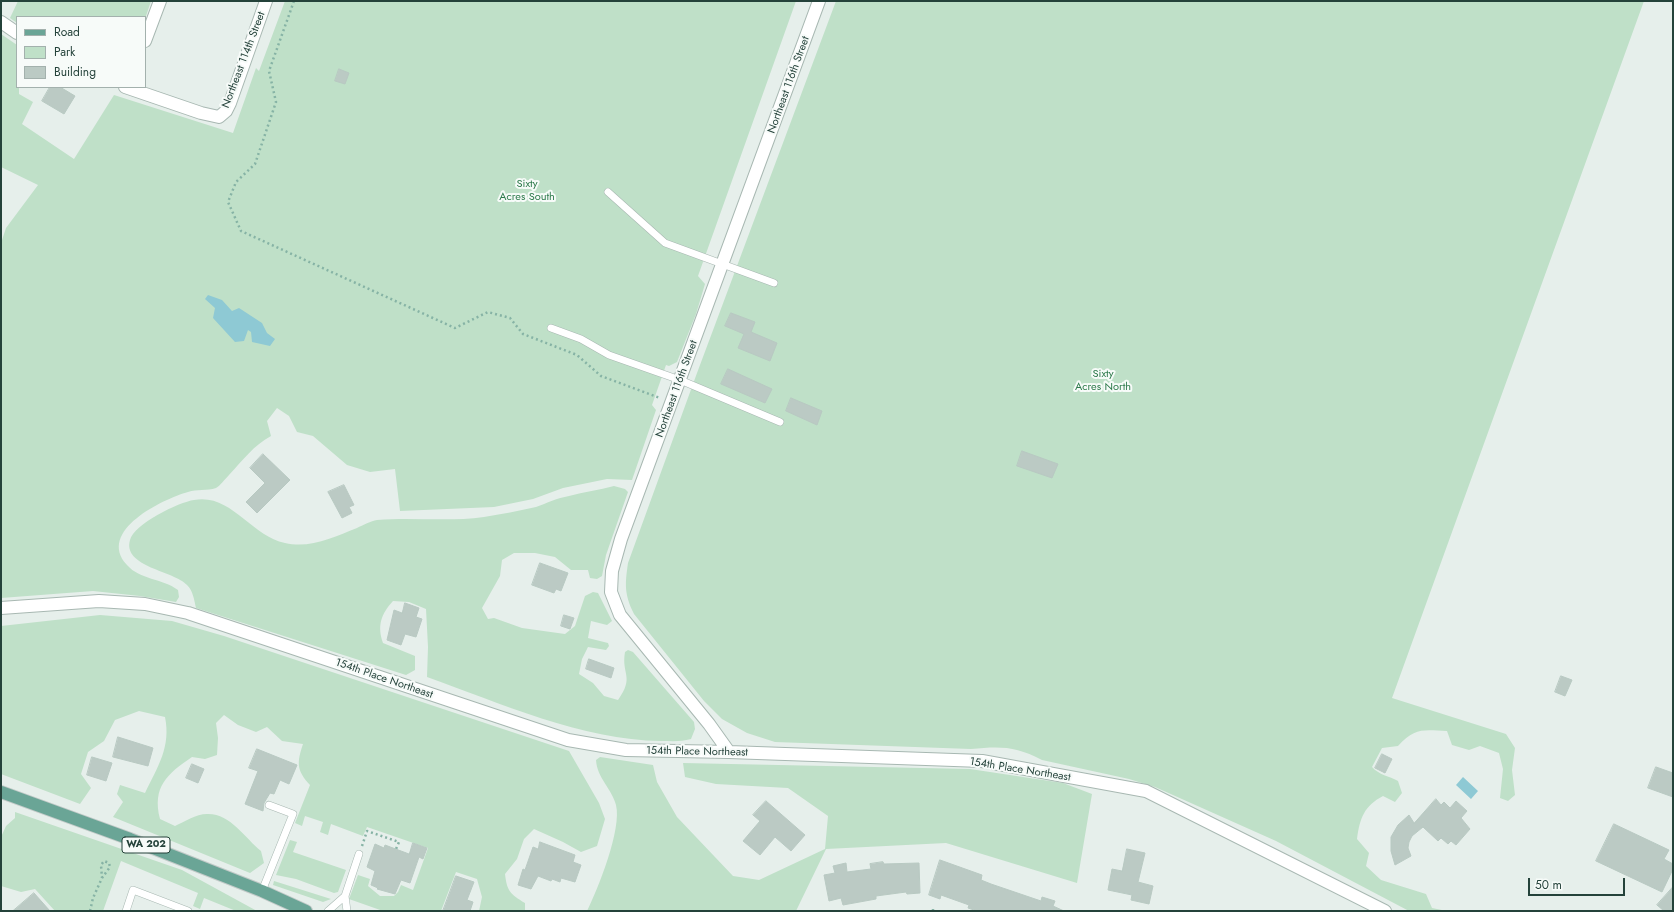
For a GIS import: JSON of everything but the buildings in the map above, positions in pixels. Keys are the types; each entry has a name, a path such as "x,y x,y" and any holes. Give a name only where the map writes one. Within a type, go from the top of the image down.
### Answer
{"main road":[{"name":"WA 202","path":"1,792 130,839 262,891 306,911"}],"street":[{"path":"146,38 160,1"},
{"name":"Northeast 114th Street","path":"130,88 201,114 219,117 226,111 230,103 266,1"},
{"name":"Northeast 116th Street","path":"729,752 709,724 620,615 611,592 612,571 621,539 820,1"},
{"path":"1,22 16,32"},
{"name":"154th Place Northeast","path":"1,608 99,601 145,604 188,613 568,740 626,750 729,752 982,762 1146,791 1386,911"}],"lane":[{"path":"608,192 665,243 774,283"},
{"path":"551,328 581,339 609,355 680,380 780,422"},
{"path":"262,891 292,814 269,805"},
{"path":"347,911 345,896 359,854"},
{"path":"126,911 133,890 188,911"},
{"path":"328,911 345,896"}],"path":[{"path":"294,1 269,71 276,102 255,164 236,182 228,202 241,231 455,328 488,312 510,318 523,334 577,355 601,376 672,402"},
{"path":"359,854 367,831 399,842 396,849"},
{"path":"90,911 93,898 102,878 110,867 109,863 104,861 101,866 102,878"}],"green space":[{"path":"18,1 151,1 146,16 16,16 16,22 10,18"},
{"name":"Sixty Acres South","path":"285,1 796,1 698,276 705,284 696,314 677,362 669,366 666,365 652,405 656,410 632,480 607,479 563,488 533,499 494,507 400,511 395,469 370,472 347,465 313,436 297,432 289,416 277,408 267,421 271,436 254,449 219,486 213,489 188,492 150,509 136,518 126,529 120,540 120,552 127,565 138,574 165,583 178,590 179,597 176,602 140,596 93,591 1,598 1,243 6,228 38,185 1,167 1,34 16,44 16,88 19,88 19,94 33,102 22,124 74,159 114,95 233,133 256,68 259,71"},
{"name":"Sixty Acres North","path":"836,1 1644,1 1392,698 1506,734 1515,748 1512,770 1515,795 1508,801 1500,798 1503,769 1499,753 1480,746 1469,750 1452,745 1447,731 1420,731 1404,740 1398,746 1382,748 1372,767 1381,774 1398,781 1402,793 1395,802 1383,796 1371,804 1364,813 1357,839 1369,853 1366,866 1381,880 1426,894 1432,908 1447,911 1409,911 1276,841 1155,787 1129,779 1042,760 1024,752 999,747 971,749 775,742 747,733 722,719 704,701 634,614 628,601 626,589 628,563 697,373"},
{"path":"614,486 625,489 628,492 606,555 602,576 597,579 590,578 588,570 571,570 555,557 535,553 514,553 502,560 500,576 482,608 488,619 494,618 522,628 565,634 575,626 585,596 593,592 598,593 612,621 607,625 591,621 588,638 608,643 609,646 606,650 588,647 582,659 579,674 593,683 604,696 618,700 626,686 627,680 624,660 625,652 628,650 633,652 694,722 695,729 691,739 680,741 661,741 631,739 571,727 512,708 427,677 428,647 426,609 409,602 393,601 383,616 380,626 383,643 415,656 415,670 406,675 196,608 194,598 187,585 181,580 141,562 134,556 130,549 130,540 133,534 140,527 168,509 194,500 207,500 219,503 273,539 285,543 304,544 322,541 377,520 457,519 484,517 536,507 560,498"},
{"path":"100,615 172,621 224,636 569,751 599,803 605,819 597,846 581,852 534,829 524,839 517,859 505,874 510,892 525,903 525,911 479,911 482,897 477,879 456,872 441,911 383,911 349,899 358,875 370,879 368,886 380,896 394,896 398,892 401,885 413,890 428,848 367,827 363,836 331,824 328,835 320,832 323,822 305,816 302,826 295,823 310,785 302,775 299,766 303,744 282,741 267,727 256,732 238,725 224,715 216,723 218,738 217,755 205,759 192,757 183,763 175,769 164,782 158,798 160,819 175,826 194,817 207,814 223,818 237,827 261,851 264,863 250,873 113,817 123,802 117,794 120,785 145,793 159,765 165,747 165,717 139,711 115,720 104,741 88,752 81,774 91,788 80,804 1,774 1,626"},
{"path":"600,757 653,765 657,782 677,817 733,876 759,880 825,849 828,816 788,788 716,784 685,777 683,763 970,769 1063,783 1092,794 1077,883 946,843 826,849 796,911 587,911 603,874 616,829 616,805 597,766 596,760"},
{"path":"15,812 182,870 257,911 236,911 204,898 200,909 193,906 198,893 121,861 103,911 55,911 35,889 21,892 1,886 1,837 6,826 15,818"},
{"path":"290,840 297,842 293,852 346,870 338,892 334,893 296,879 276,875"},
{"path":"274,881 331,899 323,902 273,885"}],"water":[{"path":"208,295 222,300 232,311 239,308 262,323 267,333 275,339 270,346 252,342 251,332 248,330 244,341 235,342 213,318 215,308 205,299"},
{"path":"1463,777 1478,791 1471,799 1456,785"}]}
